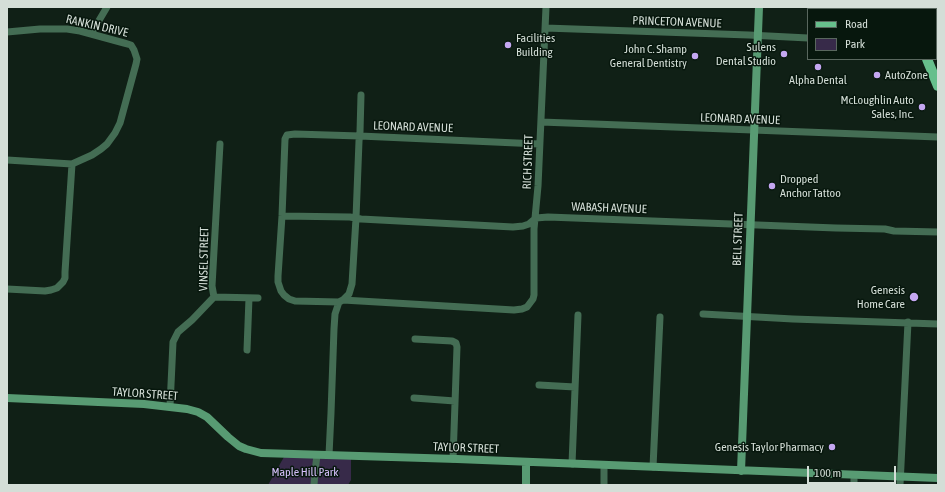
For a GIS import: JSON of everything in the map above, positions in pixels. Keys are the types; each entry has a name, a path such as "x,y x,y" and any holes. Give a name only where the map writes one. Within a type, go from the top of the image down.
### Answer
{"main road":[{"path":"927,60 938,86"}],"street":[{"path":"91,34 107,7"},
{"name":"RICH STREET","path":"341,301 520,309 527,307 533,299 534,229 538,186 546,7"},
{"name":"BELL STREET","path":"742,471 759,7"},
{"name":"RANKIN DRIVE","path":"7,32 54,28 67,29 131,45 134,50 137,59 123,114 115,133 107,144 101,149 72,164"},
{"name":"PRINCETON AVENUE","path":"545,28 807,38"},
{"path":"329,455 335,314 341,301 349,294 352,284 361,95"},
{"name":"LEONARD AVENUE","path":"541,122 938,137"},
{"name":"LEONARD AVENUE","path":"282,216 285,139 287,135 360,136 539,144"},
{"name":"VINSEL STREET","path":"170,406 173,342 178,332 214,297 212,280 220,144"},
{"path":"7,160 72,164 65,278 63,282 57,288 45,291 7,288"},
{"path":"282,216 278,282 281,291 289,299 295,301 341,301"},
{"name":"WABASH AVENUE","path":"282,216 356,218 513,227 529,224 536,218 548,217 938,232"},
{"path":"214,297 258,298"},
{"path":"247,350 249,298"},
{"path":"703,314 938,324"},
{"path":"572,464 578,315"},
{"path":"653,467 660,317"},
{"path":"900,481 908,322"},
{"path":"415,339 452,341 456,343 453,459"},
{"path":"539,385 575,387"},
{"name":"TAYLOR STREET","path":"7,398 144,404 187,409 198,412 207,417 239,446 261,453 854,475 900,481 938,478"},
{"path":"414,398 455,400"},
{"path":"314,485 317,455"},
{"path":"526,462 526,485"},
{"path":"604,466 604,485"},
{"path":"854,475 854,485"}],"green space":[{"name":"Maple Hill Park","path":"284,457 351,459 351,480 348,485 268,485"}],"place":[{"name":"Facilities Building","path":"508,45"},
{"name":"Sulens Dental Studio","path":"784,54"},
{"name":"John C. Shamp General Dentistry","path":"695,56"},
{"name":"Alpha Dental","path":"818,67"},
{"name":"AutoZone","path":"877,75"},
{"name":"McLoughlin Auto Sales, Inc.","path":"922,107"},
{"name":"Dropped Anchor Tattoo","path":"772,186"},
{"name":"Genesis Home Care","path":"914,297"},
{"name":"Genesis Taylor Pharmacy","path":"832,447"}]}
